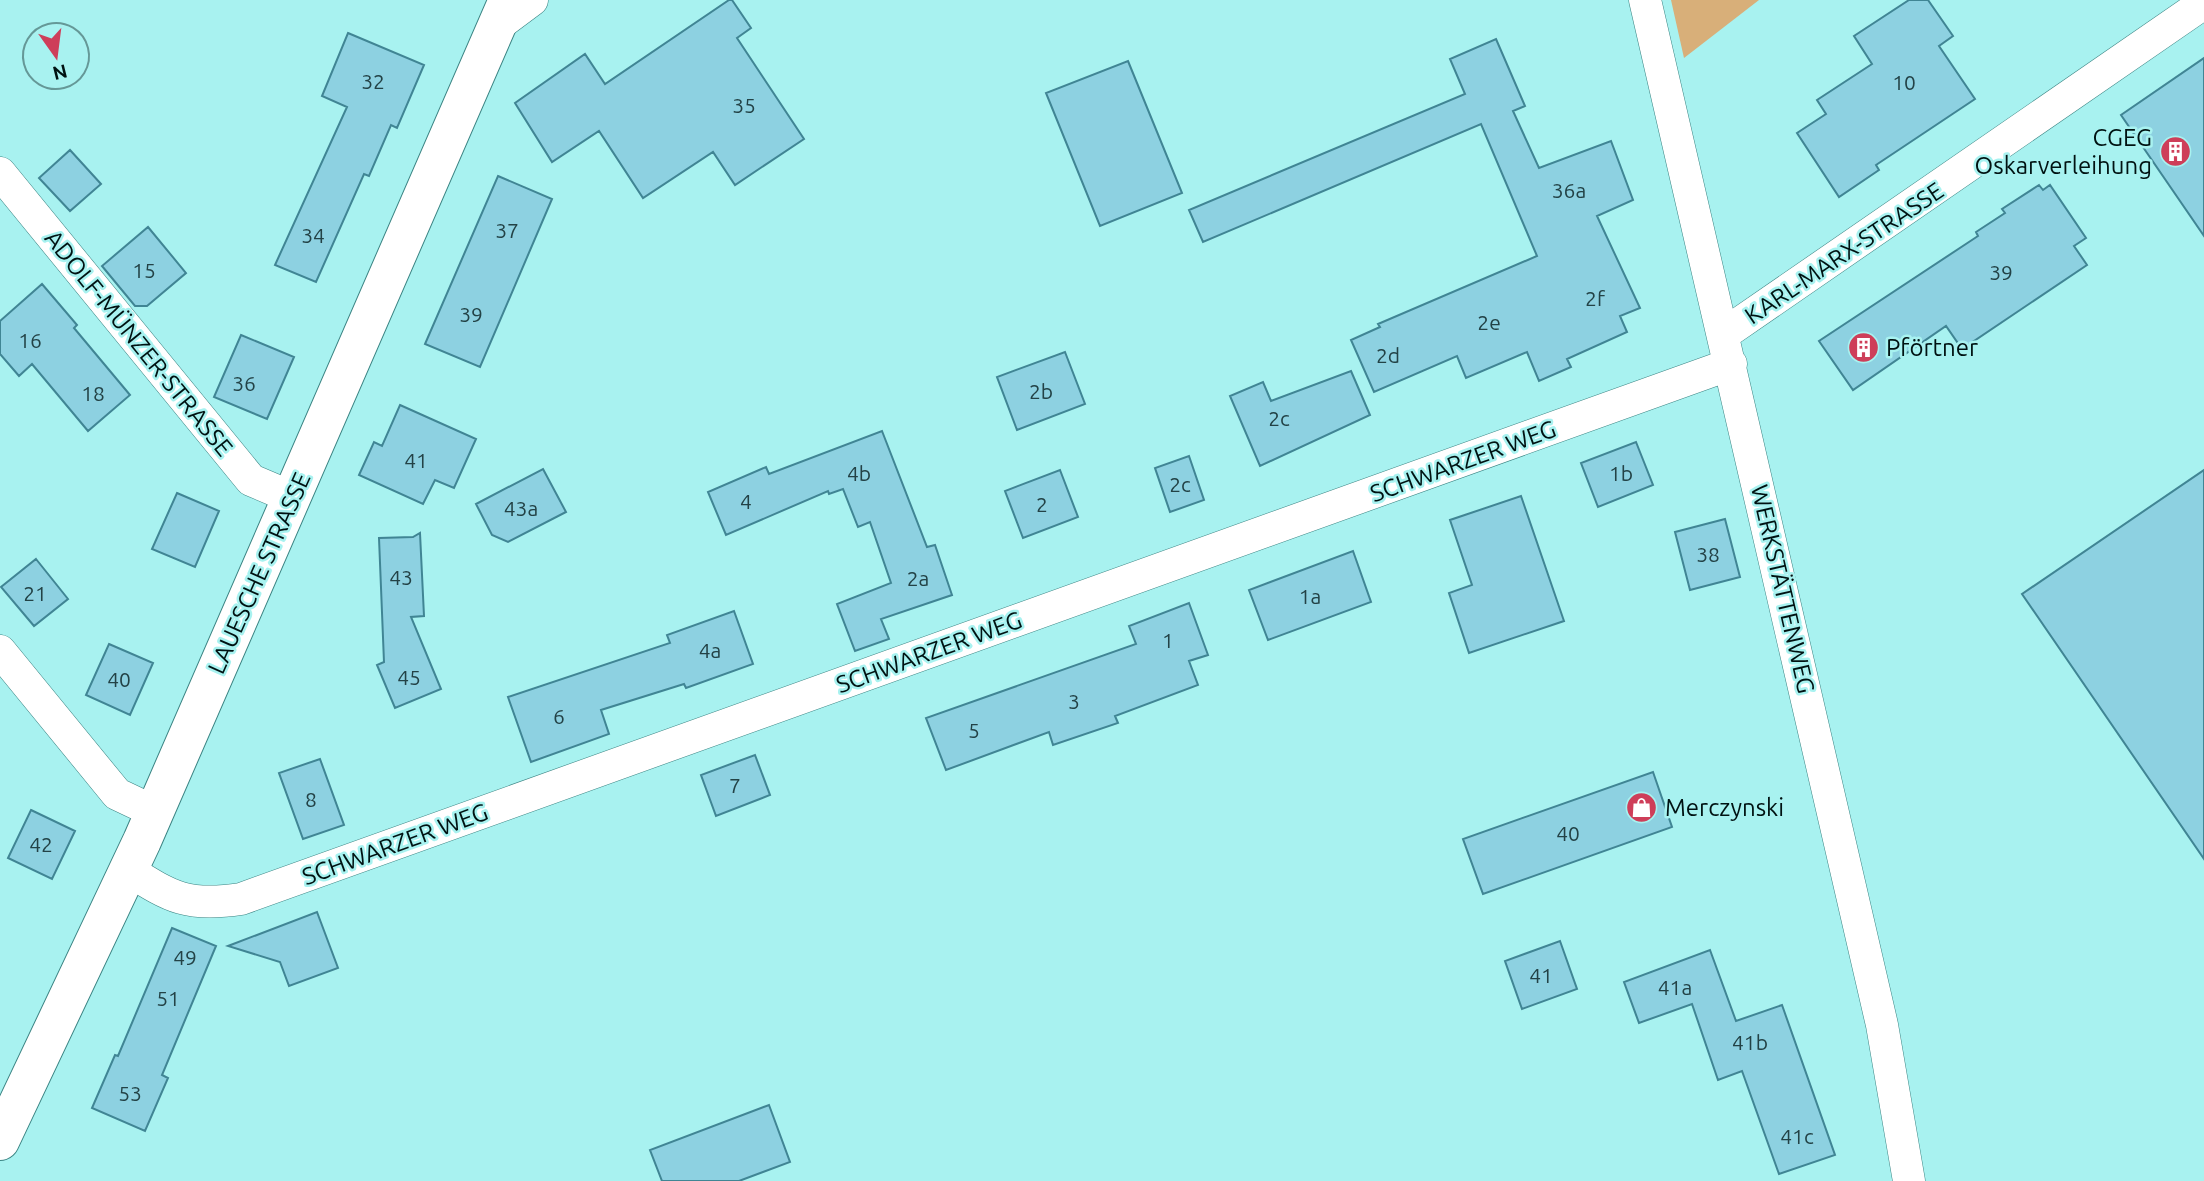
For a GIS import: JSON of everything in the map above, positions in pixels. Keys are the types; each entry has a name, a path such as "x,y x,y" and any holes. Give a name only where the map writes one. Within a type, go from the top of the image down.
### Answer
{"street":[{"path":"503,13 532,0"},
{"name":"WERKSTÄTTENWEG","path":"1645,0 1882,1025 1909,1181"},
{"name":"KARL-MARX-STRASSE","path":"1724,334 2204,3"},
{"name":"LAUESCHE STRASSE","path":"0,1141 155,812 503,13"},
{"name":"ADOLF-MÜNZER-STRASSE","path":"0,173 251,480 291,497"},
{"name":"SCHWARZER WEG","path":"128,870 166,894 205,905 241,899 1731,364"},
{"path":"0,651 117,794 155,812"}],"shaded area":[{"path":"1671,0 1759,0 1684,58"}],"building":[{"path":"732,0 751,28 737,38 804,139 735,185 713,152 643,198 599,131 552,162 515,103 585,54 605,84"},
{"path":"1909,0 1928,0 1953,36 1939,46 1975,99 1876,165 1879,170 1839,197 1797,133 1826,114 1817,100 1872,64 1854,36"},
{"path":"348,33 424,65 397,128 391,125 369,176 364,174 316,282 275,265 347,107 322,96"},
{"path":"1496,39 1525,106 1513,111 1539,168 1611,141 1633,200 1597,216 1640,308 1620,316 1627,332 1567,359 1571,367 1539,381 1527,352 1466,378 1457,356 1374,392 1351,340 1380,327 1378,324 1537,256 1481,124 1203,242 1189,210 1465,94 1450,59"},
{"name":"CGEG Oskarverleihung","path":"2204,58 2204,236 2121,115"},
{"path":"1128,61 1182,193 1100,226 1046,93"},
{"path":"70,150 101,184 70,211 39,178"},
{"path":"498,176 552,199 480,367 425,344"},
{"path":"2039,185 2043,190 2050,185 2086,238 2074,246 2087,265 1962,349 1946,326 1853,390 1819,341 1978,236 1976,232 2005,213 2002,209"},
{"path":"148,227 186,273 147,306 135,306 102,266"},
{"path":"42,284 77,325 74,328 130,395 88,431 32,364 19,376 0,354 0,321"},
{"path":"241,335 294,357 267,419 214,397"},
{"path":"1065,352 1085,404 1017,430 997,377"},
{"path":"1351,371 1370,415 1260,466 1230,396 1263,382 1271,401"},
{"path":"400,405 476,439 454,488 435,480 423,504 359,475 374,442 382,446"},
{"path":"882,431 927,547 935,545 952,595 881,619 889,639 855,651 837,604 891,583 870,522 858,527 843,489 829,494 828,491 726,535 708,492 766,467 769,474"},
{"path":"1636,442 1653,485 1598,507 1581,463"},
{"path":"1189,456 1204,500 1170,512 1155,468"},
{"path":"543,469 566,512 508,542 492,535 476,504"},
{"path":"1060,470 1078,517 1023,538 1005,491"},
{"path":"2204,470 2204,859 2022,594"},
{"path":"177,493 219,511 195,567 152,549"},
{"path":"1521,496 1564,621 1469,653 1449,593 1472,585 1450,520"},
{"path":"1725,519 1740,577 1690,590 1675,532"},
{"path":"420,533 424,616 411,617 441,689 395,708 377,665 384,662 379,538 413,537"},
{"path":"1353,551 1371,602 1268,640 1249,590"},
{"path":"36,559 68,599 34,626 1,587"},
{"path":"1189,603 1208,655 1189,661 1198,685 1115,716 1118,723 1053,745 1049,732 946,770 926,718 1136,644 1129,626"},
{"path":"734,611 753,664 686,688 684,684 601,710 609,734 531,762 508,697 670,643 667,635"},
{"path":"109,644 153,663 130,715 86,695"},
{"path":"755,755 770,795 716,816 701,775"},
{"path":"320,759 344,825 303,839 279,773"},
{"path":"1653,772 1672,827 1483,894 1463,839"},
{"path":"31,810 75,831 52,879 8,858"},
{"path":"317,912 338,968 289,986 280,962 228,946"},
{"path":"172,928 216,946 162,1075 168,1078 145,1131 92,1108 115,1055 118,1056"},
{"path":"1560,941 1577,989 1522,1009 1505,961"},
{"path":"1710,950 1736,1021 1782,1005 1835,1155 1779,1174 1742,1071 1718,1080 1692,1004 1639,1023 1624,982"},
{"path":"769,1105 790,1162 739,1181 662,1181 650,1150"}],"place":[{"name":"CGEG Oskarverleihung","path":"2175,151"},
{"name":"Pförtner","path":"1863,347"},
{"name":"Merczynski","path":"1642,807"}]}
